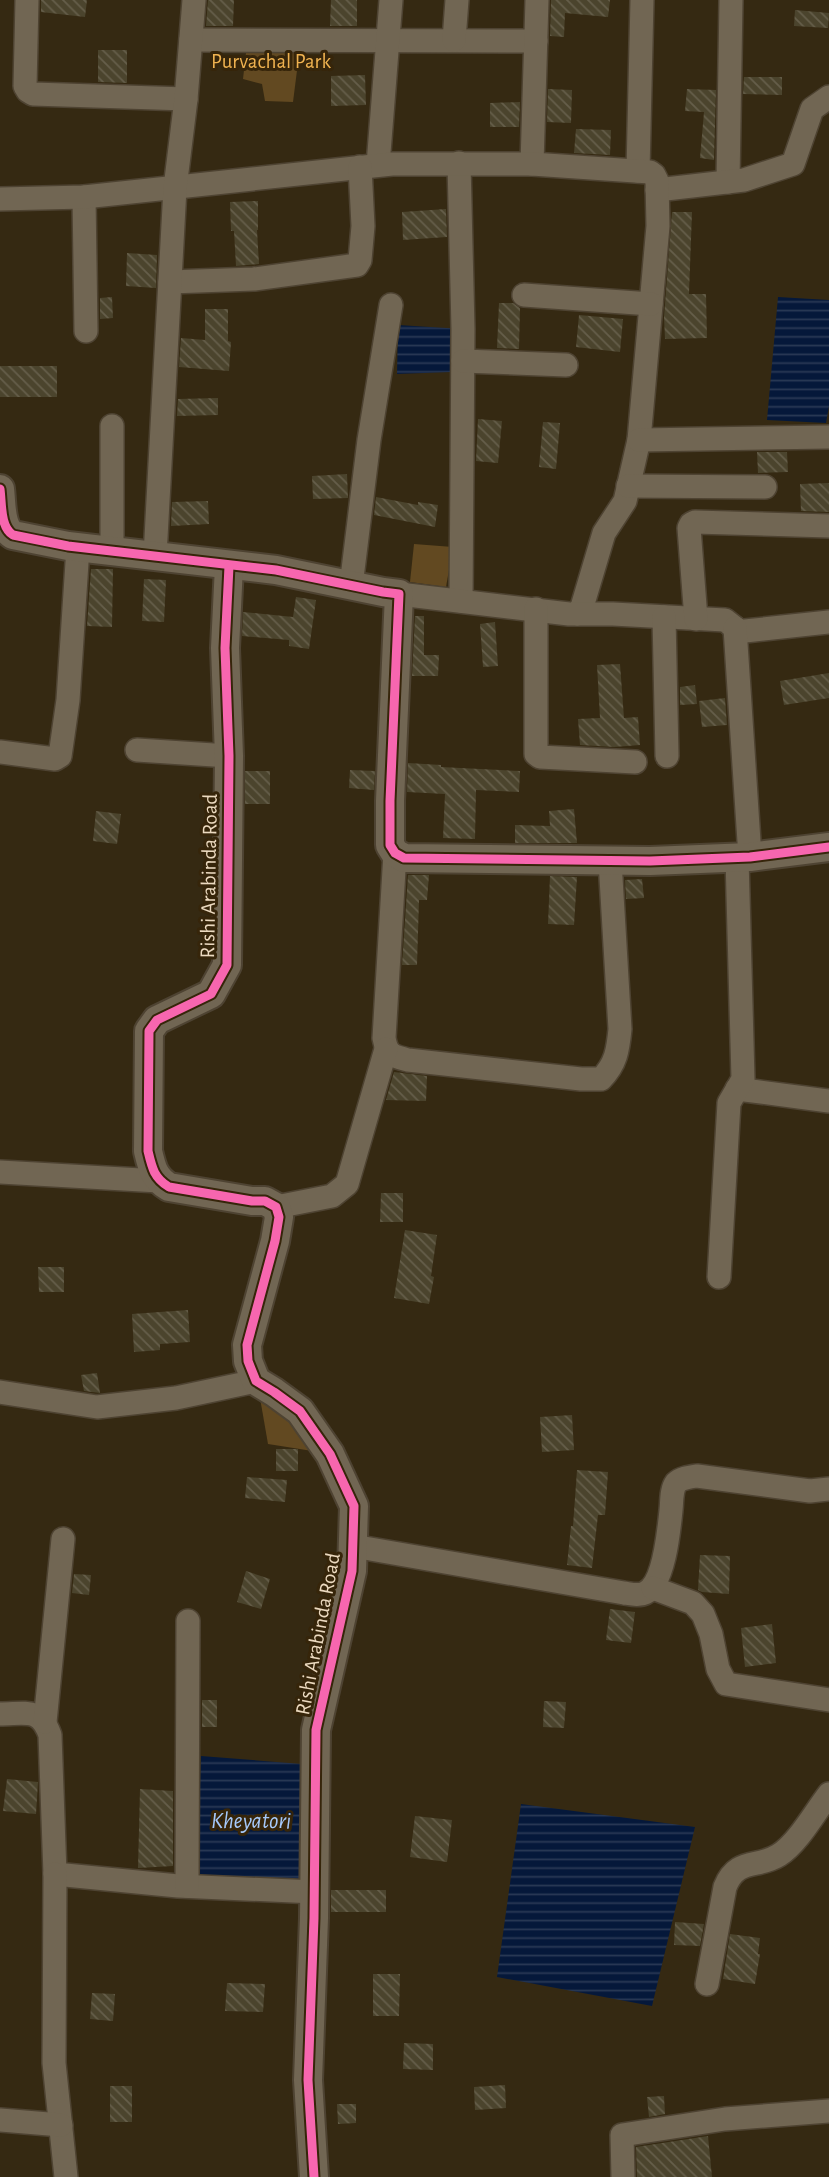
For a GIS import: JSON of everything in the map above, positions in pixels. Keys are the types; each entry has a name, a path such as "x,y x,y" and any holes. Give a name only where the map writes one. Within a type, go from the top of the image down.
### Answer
{"street":[{"path":"27,0 25,86 28,91 33,94 186,99"},
{"path":"155,556 175,188 194,0"},
{"path":"170,282 254,279 357,265 389,40 391,0"},
{"path":"454,40 457,0"},
{"path":"532,164 537,0"},
{"path":"638,171 642,0"},
{"path":"727,183 732,0"},
{"path":"191,40 536,41"},
{"path":"657,190 744,180 793,164 812,109 829,97"},
{"path":"459,163 463,361 460,601"},
{"path":"0,199 84,197 369,166 532,164 650,172 654,175 657,190 658,226 639,440 620,510 604,533 582,607 577,614"},
{"path":"84,197 86,331"},
{"path":"524,295 651,304"},
{"path":"351,586 369,440 391,305"},
{"path":"463,361 566,365"},
{"path":"112,426 112,551"},
{"path":"639,440 829,437"},
{"path":"628,486 765,487"},
{"path":"0,489 3,525 7,532 78,547 276,570 351,586 460,601 577,614 725,620 735,628 745,631 829,622"},
{"path":"696,619 689,528 691,524 829,526"},
{"path":"0,752 54,759 61,756 68,700 78,547"},
{"name":"Rishi Arabinda Road","path":"159,1181 152,1171 148,1152 149,1031 157,1020 179,1007 211,994 227,965 229,756 225,648 229,566"},
{"path":"399,594 390,800 390,845 395,853 404,858 610,861 744,858 829,848"},
{"path":"536,609 536,754 540,757 635,762"},
{"path":"663,617 667,756"},
{"path":"719,1277 729,1103 743,1079 744,858 735,628"},
{"path":"137,750 229,756"},
{"path":"0,1172 159,1181 170,1187 265,1201 276,1207 332,1196 347,1184 386,1049 384,1038 395,853"},
{"path":"386,1049 393,1056 408,1060 601,1079 612,1068 618,1053 620,1029 610,861"},
{"path":"737,1089 829,1101"},
{"path":"0,1392 97,1408 176,1398 256,1381 248,1361 247,1345 275,1241 279,1217 276,1207"},
{"name":"Rishi Arabinda Road","path":"256,1381 300,1411 330,1454 354,1506 352,1571 316,1730 315,1892 308,2080 314,2177"},
{"path":"353,1546 642,1594 653,1588 659,1575 673,1492 682,1479 697,1476 810,1491 829,1489"},
{"path":"64,1539 46,1722 50,1735 55,1874 54,2063 66,2177"},
{"path":"653,1588 693,1603 703,1614 711,1634 718,1669 726,1684 829,1700"},
{"path":"187,1886 188,1621"},
{"path":"0,1714 37,1715 46,1722"},
{"path":"707,1984 725,1887 730,1874 742,1866 767,1861 782,1854 829,1794"},
{"path":"55,1874 187,1886 315,1892"},
{"path":"623,2177 622,2135 725,2119 829,2111"},
{"path":"0,2120 61,2125"}],"green space":[{"name":"Purvachal Park","path":"248,35 301,39 293,102 265,101 262,84 243,79"},
{"path":"414,544 453,547 446,587 410,582"},
{"path":"274,1392 325,1453 268,1444 260,1398"}],"water":[{"path":"778,297 829,300 829,406 826,423 767,420"},
{"path":"398,325 463,329 452,372 397,374"},
{"name":"Kheyatori","path":"201,1756 302,1764 302,1880 197,1877"},
{"path":"521,1804 695,1827 652,2006 497,1977"}],"building":[{"path":"41,0 87,0 85,17 41,12"},
{"path":"208,0 234,0 233,26 206,26"},
{"path":"331,0 357,0 357,26 330,26"},
{"path":"551,0 610,0 608,17 565,13 564,37 550,36"},
{"path":"795,10 829,13 828,28 794,26"},
{"path":"98,50 127,50 127,83 98,82"},
{"path":"365,75 366,105 331,106 331,76"},
{"path":"744,77 782,77 782,95 743,94"},
{"path":"548,89 572,90 571,123 547,122"},
{"path":"687,89 716,90 714,160 700,158 704,112 685,111"},
{"path":"520,102 519,127 490,127 490,103"},
{"path":"576,129 611,130 610,155 574,153"},
{"path":"258,201 259,264 236,266 230,202"},
{"path":"446,209 447,237 403,240 402,212"},
{"path":"672,212 692,212 689,294 706,294 707,338 665,339 664,317"},
{"path":"127,253 157,255 156,288 126,286"},
{"path":"112,297 113,318 100,319 100,298"},
{"path":"499,303 513,303 520,308 519,349 497,348"},
{"path":"205,309 228,309 228,341 231,342 229,371 179,367 181,338 205,340"},
{"path":"579,315 623,319 620,352 576,347"},
{"path":"0,366 57,366 57,397 0,397"},
{"path":"218,398 218,415 177,416 178,399"},
{"path":"478,419 502,421 498,463 476,461"},
{"path":"543,422 560,423 556,469 539,467"},
{"path":"757,452 787,452 788,472 758,473"},
{"path":"347,474 348,498 313,499 312,476"},
{"path":"829,483 829,512 801,511 800,484"},
{"path":"376,497 418,505 418,502 438,505 435,527 374,515"},
{"path":"208,501 209,524 171,526 172,502"},
{"path":"91,569 113,569 112,627 87,626"},
{"path":"144,579 166,580 164,622 142,621"},
{"path":"296,597 316,600 309,649 289,646 289,640 242,636 243,612 293,617"},
{"path":"415,616 424,616 424,655 439,655 438,676 412,676"},
{"path":"495,622 498,666 483,667 480,624"},
{"path":"620,664 624,718 638,717 640,745 580,745 578,719 600,718 597,665"},
{"path":"829,673 829,698 784,705 780,681"},
{"path":"695,685 697,704 680,705 680,687"},
{"path":"725,698 727,725 702,727 699,701"},
{"path":"408,763 520,771 519,792 476,790 475,839 443,838 445,794 407,792"},
{"path":"350,770 375,771 374,790 349,788"},
{"path":"245,771 270,771 270,804 245,804"},
{"path":"574,809 577,843 515,843 515,825 550,826 549,811"},
{"path":"96,811 121,814 117,844 93,841"},
{"path":"408,875 429,875 427,900 419,900 417,965 402,965"},
{"path":"550,876 577,877 574,925 548,924"},
{"path":"642,879 644,898 626,899 625,880"},
{"path":"394,1072 427,1076 426,1101 386,1100"},
{"path":"381,1193 403,1193 403,1222 380,1222"},
{"path":"405,1230 437,1235 429,1304 394,1298"},
{"path":"38,1267 64,1267 64,1292 39,1292"},
{"path":"188,1310 190,1342 160,1344 160,1350 134,1352 132,1314"},
{"path":"97,1373 100,1393 84,1391 81,1375"},
{"path":"572,1415 574,1450 542,1452 540,1417"},
{"path":"276,1449 298,1449 298,1471 276,1471"},
{"path":"577,1470 608,1472 605,1515 598,1515 592,1568 567,1565"},
{"path":"247,1477 287,1480 285,1502 245,1498"},
{"path":"700,1555 730,1556 729,1594 698,1590"},
{"path":"246,1571 270,1579 261,1609 237,1602"},
{"path":"74,1574 91,1575 89,1595 72,1593"},
{"path":"610,1609 635,1612 631,1643 606,1640"},
{"path":"772,1624 776,1663 745,1667 741,1628"},
{"path":"202,1700 217,1700 217,1727 202,1727"},
{"path":"544,1701 566,1702 564,1728 543,1727"},
{"path":"7,1779 38,1782 36,1814 3,1811"},
{"path":"140,1789 173,1791 173,1866 138,1868"},
{"path":"415,1816 452,1820 447,1862 410,1857"},
{"path":"331,1890 386,1890 386,1912 331,1912"},
{"path":"675,1922 704,1924 700,1946 674,1945"},
{"path":"730,1934 760,1938 755,1984 723,1979"},
{"path":"373,1974 400,1974 399,2016 373,2016"},
{"path":"227,1983 265,1984 263,2012 225,2011"},
{"path":"92,1993 115,1994 113,2021 90,2019"},
{"path":"404,2043 433,2044 433,2070 403,2069"},
{"path":"505,2085 506,2108 475,2110 474,2087"},
{"path":"110,2086 132,2086 132,2122 110,2122"},
{"path":"664,2096 665,2114 649,2117 647,2097"},
{"path":"337,2104 356,2104 356,2123 338,2124"},
{"path":"708,2136 712,2177 637,2177 636,2147"}],"cycle path":[{"path":"0,489 4,521 13,535 68,546 276,570 399,594 390,845 395,853 404,858 650,861 750,857 829,847"},
{"path":"229,566 225,648 229,756 227,965 211,994 157,1020 149,1031 148,1151 154,1172 169,1187 265,1201 276,1207 279,1217 275,1241 247,1345 248,1361 256,1381 300,1411 330,1454 354,1506 352,1571 316,1730 314,1918 308,2080 314,2177"}]}
